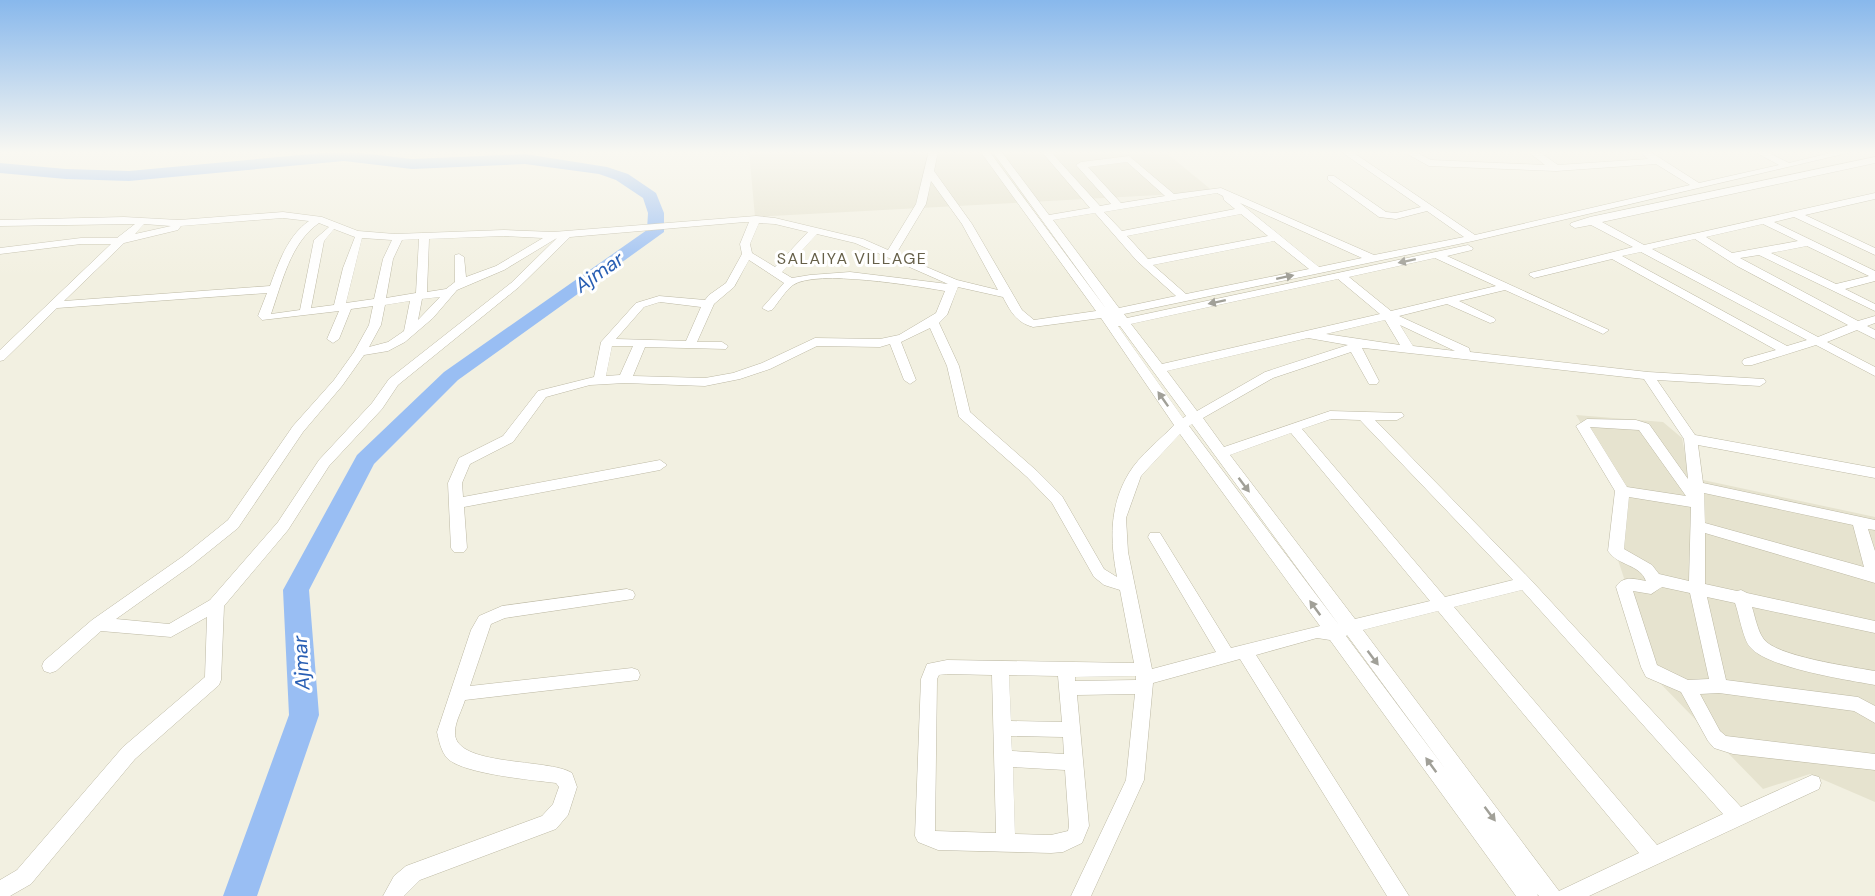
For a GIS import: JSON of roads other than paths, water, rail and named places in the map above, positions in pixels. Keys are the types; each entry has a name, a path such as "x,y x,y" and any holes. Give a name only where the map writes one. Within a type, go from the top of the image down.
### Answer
{"street":[{"path":"891,254 921,204 924,193"},
{"path":"945,193 967,224 1007,295 1027,323 1114,318 1341,276 1725,193"},
{"path":"1017,193 1114,318 1158,369 1188,422 1221,453 1342,631 1528,896"},
{"path":"1028,193 1188,422 1342,631 1551,896"},
{"path":"1080,193 1145,263 1184,298"},
{"path":"1106,193 1119,207"},
{"path":"1167,193 1173,198"},
{"path":"1047,218 1202,193"},
{"path":"1221,193 1317,270"},
{"path":"1224,193 1373,259"},
{"path":"1352,193 1383,215 1391,217 1430,208"},
{"path":"1407,193 1473,238"},
{"path":"1114,318 1184,298 1581,215 1675,193"},
{"path":"1534,275 1875,196"},
{"path":"1861,199 1875,205"},
{"path":"1118,235 1242,211"},
{"path":"1795,214 1875,252"},
{"path":"1581,215 1875,372"},
{"path":"0,225 176,225 260,219 313,221 356,234 376,236 504,233 523,235"},
{"path":"313,221 330,230 358,239 397,240 567,234 751,219 816,230 859,241 891,254 952,286"},
{"path":"690,345 708,304 713,297 730,285 747,254 745,244 751,219"},
{"path":"0,225 140,220 176,225"},
{"path":"313,221 298,234 264,316 266,318 449,292"},
{"path":"1764,221 1875,276"},
{"path":"0,357 120,241 140,225"},
{"path":"0,251 81,241 120,241 176,225"},
{"path":"305,311 319,240 330,230"},
{"path":"776,273 816,230"},
{"path":"360,352 386,348 442,304 449,292 461,283 492,272 567,234"},
{"path":"98,624 171,631 216,604 282,526 324,463 377,406 393,382 515,285 567,234"},
{"path":"1697,236 1730,257 1875,335"},
{"path":"1145,263 1276,237"},
{"path":"333,339 343,306 348,268 358,239"},
{"path":"410,331 419,296 424,239"},
{"path":"50,666 98,624 187,561 233,524 298,429 338,383 360,352 375,325 388,259 397,240"},
{"path":"1730,257 1806,243"},
{"path":"1761,252 1875,308"},
{"path":"747,254 790,282"},
{"path":"1436,255 1604,330"},
{"path":"1614,256 1786,351"},
{"path":"459,257 461,283"},
{"path":"768,308 790,282 820,276 875,276 1007,295"},
{"path":"1341,276 1388,315 1478,357"},
{"path":"1835,288 1875,276"},
{"path":"459,548 455,483 464,461 508,439 542,394 599,381 625,379 705,382 736,376 765,366 815,342 856,344 903,338 933,322 945,308 952,286"},
{"path":"1158,369 1505,287"},
{"path":"55,305 275,289"},
{"path":"599,381 607,342 640,305 646,301 658,299 708,304"},
{"path":"1449,301 1490,320"},
{"path":"1388,315 1409,349"},
{"path":"1748,362 1818,341 1875,319"},
{"path":"933,322 953,366 964,414 1032,474 1056,500 1099,573 1109,581 1127,586"},
{"path":"1308,334 1359,345 1648,376 1760,382"},
{"path":"894,340 910,380"},
{"path":"607,342 722,346"},
{"path":"625,379 640,344"},
{"path":"1081,896 1135,780 1144,678 1120,552 1119,518 1135,474 1188,422 1269,375 1359,345"},
{"path":"1359,345 1373,381"},
{"path":"1648,376 1691,439 1697,495 1697,588 1719,686"},
{"path":"1221,453 1330,415 1397,416"},
{"path":"1363,415 1525,583 1738,817"},
{"path":"1697,495 1644,427 1636,424 1584,424 1622,491 1616,551 1622,557 1646,567 1652,573 1654,585 1650,588 1628,584 1624,587 1652,672 1687,687 1719,686 1858,704 1875,716"},
{"path":"1293,427 1654,856"},
{"path":"1691,439 1875,473"},
{"path":"457,503 660,465"},
{"path":"1622,491 1697,495 1875,525"},
{"path":"1858,522 1875,576"},
{"path":"1698,526 1875,576"},
{"path":"1155,537 1399,896"},
{"path":"1653,579 1741,596 1875,627"},
{"path":"1067,679 1079,826 1075,837 1064,843 1006,843 938,841 925,836 929,679 933,669 947,667 1000,670 1067,679 1144,678 1317,632 1342,631 1441,603 1525,583"},
{"path":"393,896 401,883 413,873 549,823 561,809 568,787 565,779 559,775 471,761 456,755 448,746 446,732 484,620 493,614 627,596"},
{"path":"1741,596 1756,643 1761,649 1779,657 1875,678"},
{"path":"0,891 24,877 129,753 213,680 216,604"},
{"path":"1000,670 1006,843"},
{"path":"458,694 632,675"},
{"path":"1687,687 1714,736 1720,742 1733,746 1875,762"},
{"path":"1003,728 1071,730"},
{"path":"1003,759 1074,762"},
{"path":"1567,896 1812,783"}],"waterway":[{"name":"Ajmar","path":"240,896 304,715 296,590 365,460 451,376 655,232 656,213 650,196 645,193"}],"district":[{"name":"SALAIYA VILLAGE","path":"852,258"}]}
